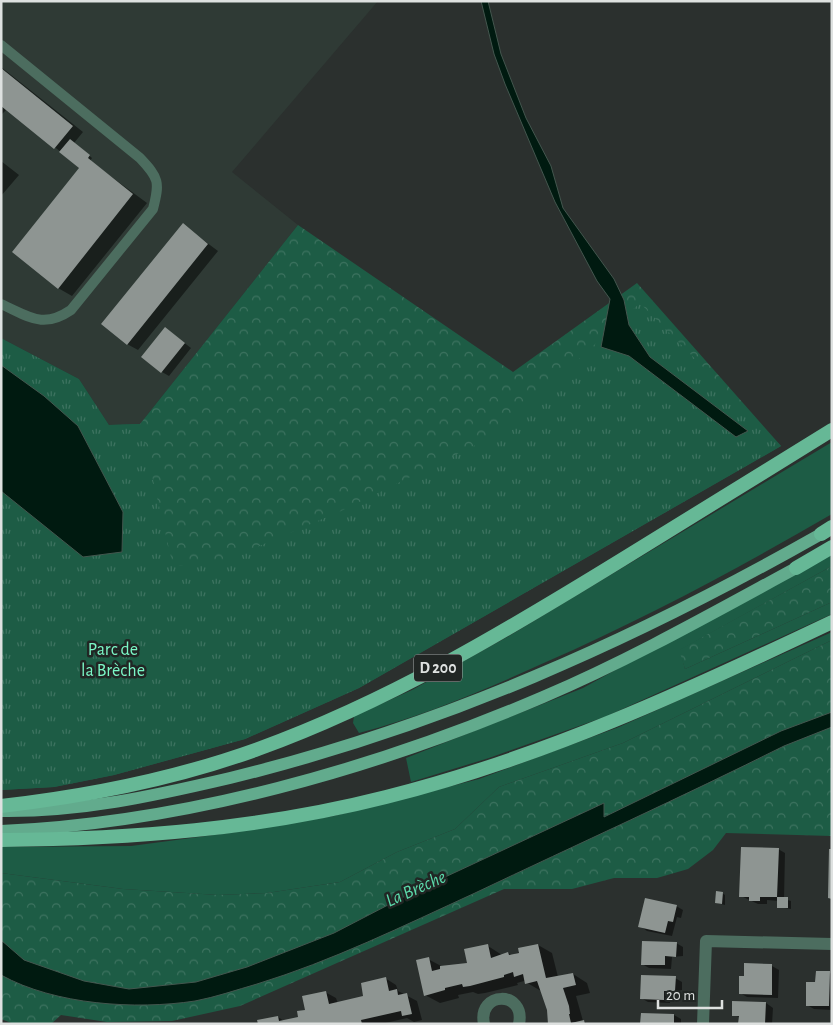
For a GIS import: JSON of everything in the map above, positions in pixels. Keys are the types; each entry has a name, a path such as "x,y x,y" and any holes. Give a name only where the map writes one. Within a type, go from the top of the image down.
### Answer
{"highway":[{"name":"D 200","path":"1,806 70,797 171,776 257,750 345,714 424,676 522,620 832,430"},
{"path":"796,568 832,547"},
{"path":"1,840 100,839 209,830 290,817 386,797 510,761 573,738 665,700 832,622"}],"main road":[{"name":"D 200","path":"1,811 64,810 146,798 288,763 415,723 516,686 614,643 726,587 826,531"},
{"path":"1,831 105,822 209,803 291,783 387,755 456,732 576,682 647,648 796,568"}],"street":[{"path":"703,1024 706,941 832,944"},
{"path":"484,1024 484,1011 487,1005 492,1001 504,998 511,1000 519,1010 519,1024"}],"lane":[{"path":"1,45 140,158 155,174 158,191 152,209 71,310 57,320 37,320 1,304"}],"shaded area":[{"path":"1,1 378,1 232,172 298,225 140,424 109,425 79,379 1,338"},
{"path":"481,1 488,1 501,54 526,118 551,166 563,208 614,279 624,300 629,325 650,357 748,431 736,437 629,356 601,347 610,299 597,281 555,202 505,84 494,54"},
{"path":"1,365 44,396 78,426 123,512 122,552 83,557 1,491"},
{"path":"832,712 832,727 784,746 669,802 394,930 313,965 257,984 195,1001 172,1004 122,1005 96,1003 46,993 1,975 1,940 24,960 84,981 129,989 196,982 247,967 334,933 415,891 604,803 604,817 781,731"}],"green space":[{"name":"Parc de la Brèche","path":"298,225 513,372 637,283 781,446 359,688 245,739 114,775 54,787 1,790 1,491 78,426 140,424"},
{"name":"Parc de la Brèche","path":"640,303 781,446 359,688 245,739 114,775 54,787 1,790 1,338 79,379 109,425 140,424 173,566 222,562 341,511 496,435"},
{"path":"832,442 832,514 691,592 583,646 454,702 407,719 359,733 353,723 354,716 412,690 509,636"},
{"path":"832,550 832,566 680,650 685,669 832,602 832,614 607,716 489,758 411,782 406,758 583,688"},
{"path":"832,566 832,602 685,669 679,650"},
{"path":"832,632 832,640 623,743 499,787 455,829 397,852 340,882 267,893 218,895 123,889 1,873 1,847 131,846 236,832 334,816 479,779 619,727"},
{"path":"832,640 832,836 726,833 713,850 688,869 657,878 614,878 572,889 504,889 240,1006 172,1021 107,1022 61,1015 51,1024 14,1024 1,1019 1,873 123,889 218,895 267,893 340,882 397,852 455,829 499,787 623,743"}],"building":[{"path":"1,68 73,126 54,149 1,106"},
{"path":"70,139 90,155 88,158 133,194 58,289 12,252 79,168 59,152"},
{"path":"183,223 208,244 127,345 101,324"},
{"path":"165,327 185,343 161,373 141,357"},
{"path":"741,847 779,848 777,897 760,897 760,901 749,901 749,897 739,897"},
{"path":"829,849 832,849 832,899 828,898"},
{"path":"716,891 723,892 722,904 715,903"},
{"path":"777,897 788,897 788,908 777,908"},
{"path":"645,898 677,905 673,922 668,921 665,933 638,927"},
{"path":"642,941 677,942 676,957 665,956 665,965 641,965"},
{"path":"488,944 491,958 508,952 509,955 519,953 518,948 538,944 546,978 573,973 576,985 563,988 569,1006 571,1023 584,1020 585,1024 548,1024 547,1010 537,981 525,984 523,974 514,977 513,972 504,975 504,977 470,986 463,987 462,984 445,988 445,990 424,996 416,960 429,957 432,971 440,969 440,966 467,963 464,949"},
{"path":"744,963 772,964 772,995 739,994 739,976 744,976"},
{"path":"816,971 830,971 829,1006 806,1006 806,982 815,982"},
{"path":"641,975 676,976 675,991 664,991 664,1000 640,999"},
{"path":"386,977 389,991 397,989 398,995 407,993 412,1014 402,1016 401,1011 361,1020 362,1024 258,1024 257,1020 278,1016 279,1021 298,1017 297,1011 305,1010 302,996 326,991 329,1004 363,996 361,983"},
{"path":"732,1001 766,1002 765,1024 738,1024 739,1016 732,1016"},
{"path":"641,1013 674,1014 674,1024 640,1024"}],"water label":[{"name":"La Brèche","path":"416,889"}]}
